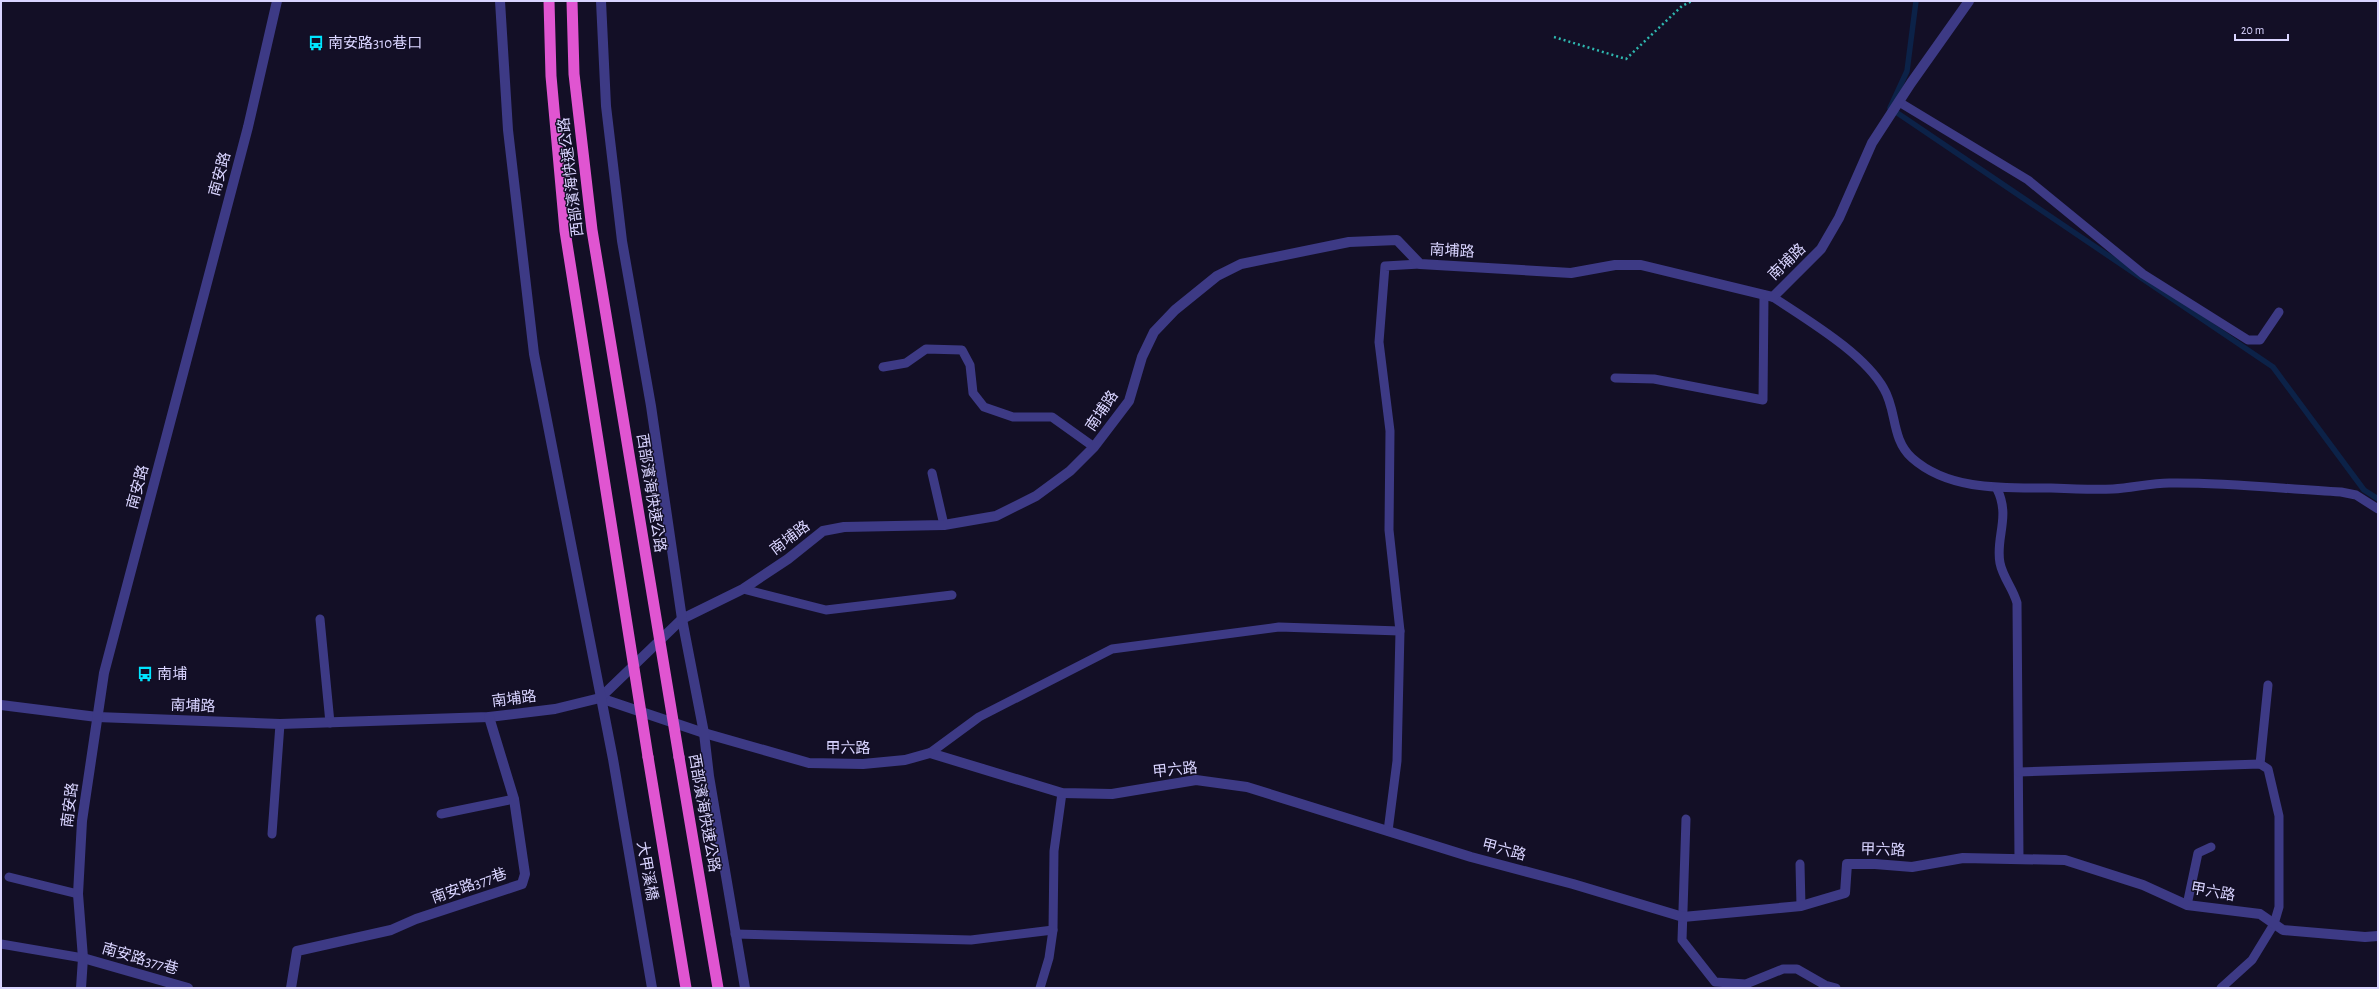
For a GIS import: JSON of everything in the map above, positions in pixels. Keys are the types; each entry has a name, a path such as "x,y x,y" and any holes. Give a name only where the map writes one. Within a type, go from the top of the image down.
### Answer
{"highway":[{"name":"西部濱海快速公路","path":"549,1 551,76 566,231 686,988"},
{"name":"西部濱海快速公路","path":"572,1 574,74 592,230 718,988"}],"street":[{"name":"南安路","path":"81,988 83,958 78,894 82,821 104,673 248,127 277,1"},
{"name":"大甲溪橋","path":"500,1 508,130 534,354 613,759 652,988"},
{"path":"601,1 606,106 622,241 651,406 682,619 704,733 709,776 745,988"},
{"name":"南埔路","path":"1,705 97,717 280,724 489,717 555,709 600,698 682,619 743,588 788,559 823,531 844,527 944,525 996,516 1036,496 1070,471 1094,447 1129,401 1142,357 1154,332 1175,310 1217,276 1241,264 1349,242 1397,240 1420,264 1571,273 1615,265 1641,265 1769,296 1821,249 1839,218 1872,143 1969,1"},
{"name":"甲六路","path":"600,698 704,733 809,763 863,764 905,760 930,753 1062,792 1112,794 1196,780 1247,787 1388,831 1683,917 1801,906 1845,892 1847,864 1875,864 1912,867 1963,858 2065,860 2143,885 2187,905 2260,914 2283,930 2365,937 2378,936"},
{"name":"南安路377巷","path":"291,988 297,951 391,930 522,884 525,874 514,799 489,717"},
{"name":"南安路377巷","path":"83,958 188,988"}],"lane":[{"path":"1899,102 2028,180 2143,274 2248,340 2260,340 2279,312"},
{"path":"1388,831 1397,761 1400,631 1389,530 1390,431 1379,342 1385,266 1420,264"},
{"path":"1615,378 1654,379 1763,400 1769,296"},
{"path":"1769,296 1839,343 1877,378 1892,405 1894,427 1902,446 1912,458 1930,470 1961,482 1997,489 2114,489 2169,483 2286,489 2356,495 2378,510"},
{"path":"883,367 906,363 926,349 962,350 970,365 973,393 984,407 1013,417 1052,417 1094,447"},
{"path":"932,474 944,525"},
{"path":"1997,489 2002,499 2003,517 2000,561 2004,577 2014,591 2017,603 2019,859"},
{"path":"743,588 826,610 952,595"},
{"path":"320,619 330,723"},
{"path":"930,753 980,717 1112,649 1279,627 1400,631"},
{"path":"2260,764 2268,685"},
{"path":"272,834 280,724"},
{"path":"2019,772 2260,764 2268,769 2279,816 2279,906 2274,924 2252,960 2221,988"},
{"path":"1040,988 1048,958 1053,930 1054,851 1062,792"},
{"path":"441,814 514,799"},
{"path":"1686,819 1682,940 1715,982 1746,984 1783,969 1796,969 1825,985 1836,988"},
{"path":"2187,905 2198,853 2211,847"},
{"path":"1800,864 1801,906"},
{"path":"10,876 78,894"},
{"path":"736,934 972,940 1053,930"},
{"path":"1,944 83,958"}],"path":[{"path":"1554,37 1626,59 1682,6 1692,1"}],"waterway":[{"path":"1916,1 1907,71 1890,108 2273,367 2364,490 2378,499"}],"place":[{"name":"南安路310巷口","path":"316,43"},
{"name":"南埔","path":"145,674"}]}
